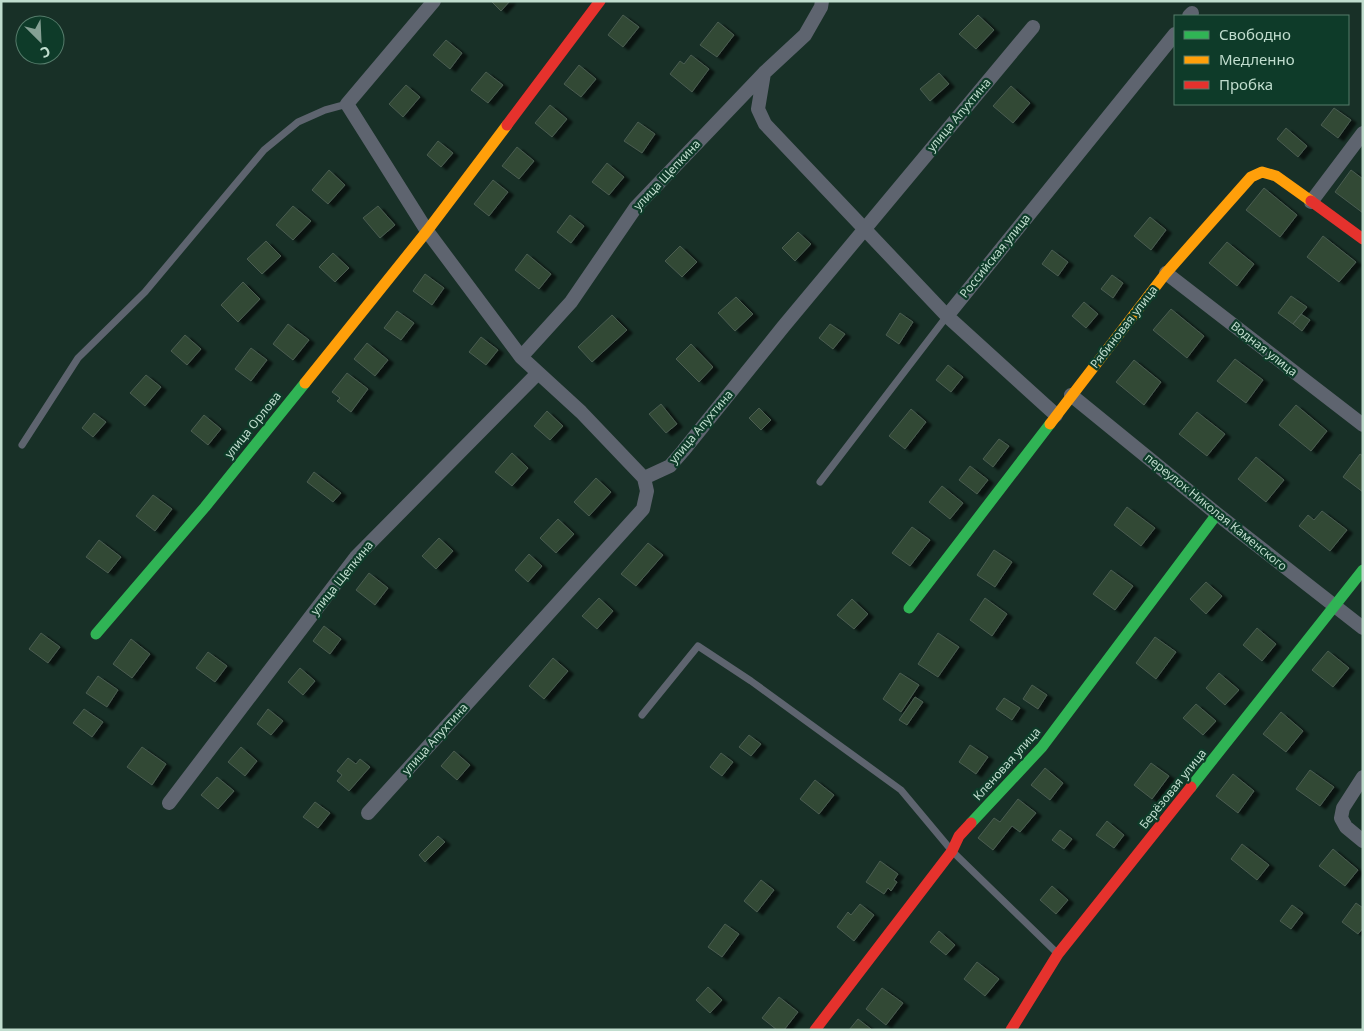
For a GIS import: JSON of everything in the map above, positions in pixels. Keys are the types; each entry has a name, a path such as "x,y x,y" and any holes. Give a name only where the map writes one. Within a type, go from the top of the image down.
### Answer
{"street":[{"path":"434,1 346,104 427,231 521,357 580,412 644,478"},
{"name":"улица Орлова","path":"96,634 205,507 427,231 600,1"},
{"name":"улица Щепкина","path":"521,357 572,302 636,206 764,73 804,35 821,7 822,1"},
{"name":"улица Апухтина","path":"368,813 643,509 647,491 644,478 670,466 683,451 783,326 1033,27"},
{"name":"Российская улица","path":"947,316 1174,35"},
{"path":"764,73 758,109 765,124 947,316 1056,415"},
{"path":"1311,202 1363,134"},
{"name":"Рябиновая улица","path":"909,608 1166,273 1251,177 1262,172 1276,176 1363,239"},
{"name":"Водная улица","path":"1166,273 1363,425"},
{"name":"улица Щепкина","path":"169,802 356,557 538,373"},
{"name":"переулок Николая Каменского","path":"1071,395 1217,514 1363,628"},
{"name":"Кленовая улица","path":"815,1030 952,851 959,836 1042,748 1217,514"},
{"name":"Берёзовая улица","path":"1011,1030 1058,954 1363,570"},
{"path":"1363,777 1343,808 1341,818 1346,827 1363,841"}],"lane":[{"path":"22,445 78,358 146,292 264,150 298,122 325,110 346,104"},
{"name":"Российская улица","path":"820,482 947,316"},
{"path":"642,715 698,646 751,681 901,790 952,851 1058,954"}],"building":[{"path":"491,1 510,1 501,11"},
{"path":"623,15 639,27 623,47 608,35"},
{"path":"978,15 994,30 976,49 959,34"},
{"path":"718,22 734,35 717,57 700,45"},
{"path":"446,40 462,53 450,69 433,55"},
{"path":"691,55 709,69 692,92 670,74 680,61 684,64"},
{"path":"579,65 596,79 581,97 564,84"},
{"path":"486,72 503,85 488,103 471,90"},
{"path":"939,73 949,84 930,101 920,89"},
{"path":"406,85 420,97 403,117 389,104"},
{"path":"1011,86 1030,103 1013,123 993,106"},
{"path":"550,105 567,119 552,137 535,123"},
{"path":"1334,108 1351,120 1338,138 1321,125"},
{"path":"638,122 655,134 642,153 624,141"},
{"path":"1286,128 1307,146 1298,157 1277,139"},
{"path":"438,141 453,153 441,167 427,155"},
{"path":"517,147 534,161 519,179 502,166"},
{"path":"607,163 624,177 609,195 592,182"},
{"path":"329,170 345,185 328,204 312,190"},
{"path":"1351,170 1363,179 1363,213 1335,192"},
{"path":"493,180 508,192 489,216 474,204"},
{"path":"1264,188 1297,215 1280,237 1246,210"},
{"path":"293,206 311,221 293,240 276,225"},
{"path":"378,206 395,225 380,238 363,218"},
{"path":"570,215 584,226 571,243 557,232"},
{"path":"1150,217 1166,230 1151,250 1134,236"},
{"path":"798,232 811,244 795,261 782,248"},
{"path":"1323,236 1356,262 1339,282 1307,257"},
{"path":"266,241 281,256 262,274 247,259"},
{"path":"1227,242 1254,264 1237,286 1209,263"},
{"path":"680,246 697,262 682,277 665,261"},
{"path":"1052,250 1068,262 1058,276 1042,264"},
{"path":"333,253 349,268 335,282 319,267"},
{"path":"527,254 551,274 539,289 515,270"},
{"path":"425,274 444,288 432,305 413,291"},
{"path":"1112,275 1123,283 1113,298 1101,289"},
{"path":"243,282 260,299 238,322 221,305"},
{"path":"1291,296 1307,307 1293,324 1278,313"},
{"path":"736,297 753,314 735,331 718,313"},
{"path":"1084,302 1098,314 1086,328 1072,316"},
{"path":"1171,309 1204,336 1187,358 1153,330"},
{"path":"397,311 414,323 401,340 384,328"},
{"path":"900,313 913,322 899,344 886,335"},
{"path":"1301,314 1310,320 1302,331 1293,324"},
{"path":"612,315 627,330 592,362 578,347"},
{"path":"288,324 309,340 293,360 273,344"},
{"path":"830,324 845,334 833,349 819,338"},
{"path":"185,335 201,349 187,365 171,351"},
{"path":"481,337 498,350 486,365 469,352"},
{"path":"367,343 388,360 375,376 354,359"},
{"path":"691,344 713,367 699,382 676,359"},
{"path":"251,348 267,360 251,381 235,369"},
{"path":"1235,359 1263,380 1246,403 1217,381"},
{"path":"1134,360 1161,382 1144,405 1116,382"},
{"path":"948,365 963,377 951,392 936,380"},
{"path":"347,373 368,389 351,412 337,401 340,398 332,392"},
{"path":"146,375 161,387 145,406 130,393"},
{"path":"661,404 677,424 666,433 649,414"},
{"path":"1296,405 1327,431 1311,451 1279,425"},
{"path":"759,408 771,420 761,430 749,418"},
{"path":"911,409 926,422 905,449 889,436"},
{"path":"547,411 563,426 550,440 534,426"},
{"path":"1197,412 1225,434 1207,456 1179,434"},
{"path":"94,413 106,422 93,437 82,428"},
{"path":"204,415 221,429 208,445 191,431"},
{"path":"999,439 1009,446 993,467 983,459"},
{"path":"512,453 528,468 512,486 495,472"},
{"path":"1360,454 1363,456 1363,492 1343,477"},
{"path":"1256,457 1284,480 1266,502 1238,479"},
{"path":"970,466 988,480 977,494 959,480"},
{"path":"314,472 341,493 333,502 307,482"},
{"path":"596,478 611,492 589,516 574,502"},
{"path":"942,486 963,503 950,519 929,502"},
{"path":"153,495 172,509 155,531 136,516"},
{"path":"1127,507 1155,528 1141,546 1114,525"},
{"path":"1322,511 1347,530 1330,551 1299,526 1308,515 1314,520"},
{"path":"558,519 574,534 556,553 540,538"},
{"path":"912,527 930,540 910,566 892,553"},
{"path":"439,538 453,551 436,569 422,556"},
{"path":"99,540 121,557 108,573 86,557"},
{"path":"648,543 663,555 636,586 621,574"},
{"path":"994,550 1012,562 995,587 977,575"},
{"path":"529,554 542,566 528,582 515,570"},
{"path":"1111,570 1133,586 1115,610 1093,594"},
{"path":"369,573 388,588 375,605 356,590"},
{"path":"1206,582 1222,596 1206,614 1190,599"},
{"path":"599,598 613,611 597,629 582,616"},
{"path":"985,598 1007,614 992,636 970,620"},
{"path":"852,599 868,614 854,629 837,615"},
{"path":"324,626 341,639 330,654 313,641"},
{"path":"1257,628 1276,644 1262,661 1243,645"},
{"path":"41,633 60,647 48,663 29,649"},
{"path":"938,633 959,647 938,677 918,664"},
{"path":"1155,637 1176,652 1156,679 1136,663"},
{"path":"131,639 150,654 132,678 113,664"},
{"path":"1328,651 1349,668 1333,687 1312,670"},
{"path":"208,652 227,666 215,682 196,668"},
{"path":"553,658 568,671 544,699 529,686"},
{"path":"300,668 315,681 303,695 288,682"},
{"path":"900,673 919,685 901,712 883,699"},
{"path":"1219,673 1239,690 1225,705 1206,688"},
{"path":"98,676 118,690 107,707 86,693"},
{"path":"1032,685 1047,695 1038,709 1023,699"},
{"path":"915,697 923,702 907,725 899,720"},
{"path":"1004,698 1020,708 1012,720 996,709"},
{"path":"1196,704 1216,721 1203,735 1183,718"},
{"path":"84,709 103,722 92,737 73,723"},
{"path":"268,709 283,721 271,735 257,724"},
{"path":"1281,712 1303,731 1286,752 1263,734"},
{"path":"749,735 761,744 751,756 739,747"},
{"path":"970,745 988,757 976,774 959,762"},
{"path":"142,747 166,764 152,785 127,767"},
{"path":"241,747 257,761 245,776 228,762"},
{"path":"454,751 470,765 457,780 441,766"},
{"path":"721,753 733,762 722,776 710,767"},
{"path":"348,758 356,764 360,759 370,767 349,791 337,781 342,775 337,771"},
{"path":"1151,763 1169,776 1152,799 1134,785"},
{"path":"1045,768 1063,783 1050,800 1031,785"},
{"path":"1310,770 1334,787 1320,806 1296,789"},
{"path":"1233,774 1254,791 1238,813 1216,796"},
{"path":"217,777 234,791 218,809 201,795"},
{"path":"815,780 834,795 819,814 800,799"},
{"path":"1018,799 1036,813 1020,832 1012,826 993,850 978,838 994,818 1000,822"},
{"path":"315,802 330,813 318,828 303,817"},
{"path":"1107,821 1124,835 1114,848 1096,835"},
{"path":"1060,830 1072,839 1064,849 1052,840"},
{"path":"438,836 445,842 425,862 419,855"},
{"path":"1242,844 1269,865 1257,880 1231,859"},
{"path":"1333,849 1358,870 1345,886 1319,866"},
{"path":"880,861 898,874 894,880 897,882 891,891 888,888 884,894 866,882"},
{"path":"761,880 774,890 757,912 744,901"},
{"path":"1052,886 1068,900 1056,914 1040,900"},
{"path":"1356,903 1363,908 1363,928 1358,934 1342,922"},
{"path":"860,904 874,915 854,941 837,927 848,912 851,915"},
{"path":"1292,905 1303,913 1291,929 1280,921"},
{"path":"725,924 739,934 722,957 708,947"},
{"path":"939,931 955,945 946,955 930,942"},
{"path":"977,962 999,979 985,996 964,979"},
{"path":"708,987 722,1000 710,1013 696,1000"},
{"path":"882,988 903,1003 886,1025 866,1009"},
{"path":"779,997 798,1012 784,1030 777,1030 762,1018"},
{"path":"858,1019 871,1029 871,1030 849,1030"}],"traffic: fast":[{"path":"96,634 205,507 305,383"},
{"path":"909,608 1050,424"},
{"path":"971,823 1042,747 1217,514"},
{"path":"1191,787 1363,570"}],"traffic: slow":[{"path":"305,383 427,231 507,125"},
{"path":"1050,424 1166,273 1251,177 1262,172 1276,176 1311,201"}],"traffic: jam":[{"path":"507,125 600,1"},
{"path":"1311,201 1363,239"},
{"path":"1011,1030 1058,954 1191,787"},
{"path":"815,1030 952,851 959,836 971,823"}]}
